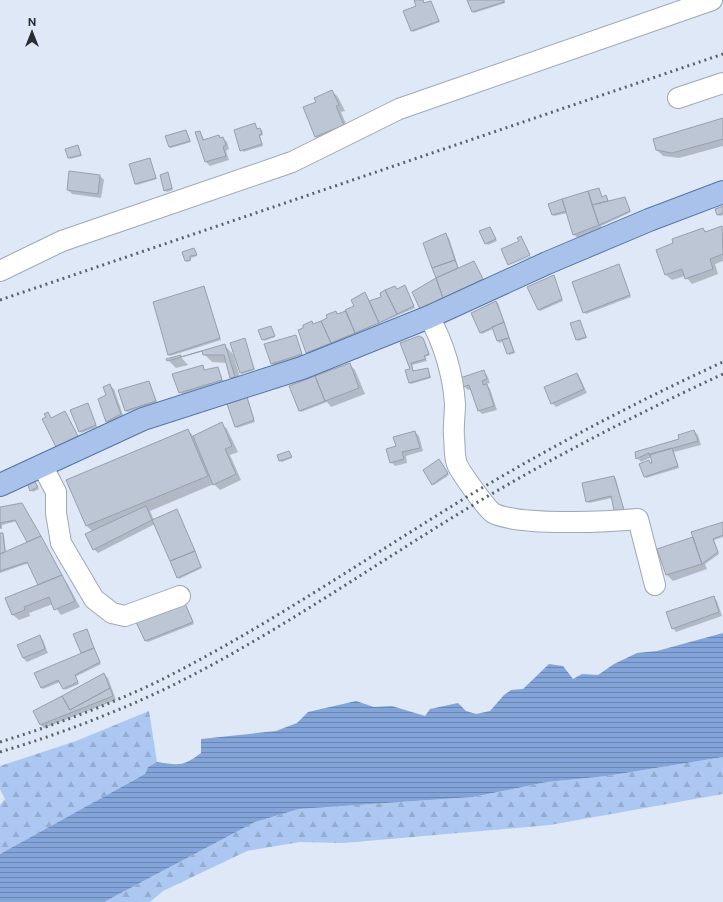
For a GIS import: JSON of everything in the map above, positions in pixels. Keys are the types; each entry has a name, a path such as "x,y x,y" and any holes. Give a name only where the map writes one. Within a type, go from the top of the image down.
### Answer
{"main road":[{"path":"0,485 143,419 302,368 429,317 547,263 649,220 723,192"}],"street":[{"path":"0,271 62,241 292,162 399,109 712,0"},
{"path":"678,98 723,83"},
{"path":"429,317 439,334 449,371 455,404 454,435 457,464 481,500 493,513 519,519 606,521 638,519 655,586"},
{"path":"42,465 56,492 56,513 61,543 94,599 112,613 125,616 180,596"}],"green space":[{"path":"149,711 157,762 148,767 145,774 0,854 0,805 5,799 0,789 0,766 76,741"},
{"path":"723,757 723,794 550,825 344,843 300,842 247,851 163,891 150,902 104,902 255,822 299,809 473,797 547,782 607,776"}],"shaded area":[{"path":"723,633 723,757 607,776 547,782 473,797 299,809 255,822 104,902 0,902 0,854 145,774 148,767 157,762 180,764 195,758 201,753 201,739 276,731 297,723 308,712 356,701 374,707 392,706 425,716 430,709 458,703 466,711 476,714 490,711 504,695 511,690 523,689 549,664 563,666 573,679 582,674 598,675 614,664 637,653 657,651"}],"building":[{"path":"414,0 423,0 424,3 431,1 439,21 411,31 403,11 416,6"},
{"path":"467,0 504,0 504,2 472,12"},
{"path":"332,90 339,105 336,106 344,125 315,137 303,107 316,102 314,98"},
{"path":"723,118 723,139 672,153 656,150 653,139"},
{"path":"255,123 257,129 260,128 262,134 259,135 262,144 240,151 234,130"},
{"path":"186,130 190,141 169,147 165,136"},
{"path":"200,131 203,140 219,135 220,138 223,137 226,145 223,147 226,156 205,162 195,132"},
{"path":"78,145 81,155 68,158 65,149"},
{"path":"150,158 156,178 135,184 129,164"},
{"path":"69,171 100,175 98,194 67,190"},
{"path":"168,172 172,188 164,191 160,175"},
{"path":"599,188 602,197 606,195 608,201 592,205 588,191"},
{"path":"588,191 599,225 573,235 562,199"},
{"path":"625,197 630,211 599,225 592,205"},
{"path":"562,199 566,211 552,215 548,204"},
{"path":"723,206 723,213 717,215 715,209"},
{"path":"722,226 723,254 710,259 713,269 685,279 682,269 665,275 656,250 673,243 672,239 703,228 705,232"},
{"path":"490,227 496,239 485,244 479,231"},
{"path":"446,233 455,260 432,268 423,243"},
{"path":"521,236 530,255 508,265 501,249 519,241 517,238"},
{"path":"194,248 197,255 190,256 190,260 185,261 182,252"},
{"path":"455,260 458,268 436,278 432,268"},
{"path":"474,261 483,279 443,298 436,278"},
{"path":"619,264 630,295 583,313 572,282"},
{"path":"554,275 562,299 538,310 527,287"},
{"path":"436,278 443,298 420,309 412,292"},
{"path":"405,285 414,306 397,314 385,290 395,286 397,289"},
{"path":"204,286 220,338 168,355 153,302"},
{"path":"385,290 397,314 379,323 369,301 381,297 380,293"},
{"path":"365,292 379,323 355,333 345,310 354,306 351,300"},
{"path":"496,301 504,322 480,333 471,313"},
{"path":"336,311 337,314 346,311 355,333 331,343 321,321 327,318 326,315"},
{"path":"580,320 586,337 576,340 570,323"},
{"path":"312,321 313,324 321,321 331,343 306,353 298,330 303,328 303,325"},
{"path":"504,322 509,338 497,341 492,327"},
{"path":"271,326 275,336 262,340 258,330"},
{"path":"296,335 302,354 271,364 264,344"},
{"path":"419,336 423,338 429,354 424,356 426,359 411,363 413,371 428,368 430,377 409,383 405,370 410,369 400,343"},
{"path":"245,338 254,369 240,373 230,343"},
{"path":"509,338 514,352 507,354 502,340"},
{"path":"225,344 235,377 230,378 224,355 203,355 202,351 181,357"},
{"path":"181,355 181,357 167,361 166,359"},
{"path":"350,363 359,388 325,401 315,376"},
{"path":"203,365 204,370 218,367 222,380 179,393 172,374"},
{"path":"484,370 487,379 482,381 483,385 487,384 494,406 478,411 469,385 463,387 460,378"},
{"path":"577,373 584,389 551,404 544,387"},
{"path":"315,376 325,401 299,411 289,386"},
{"path":"149,381 156,401 125,411 118,390"},
{"path":"110,384 121,414 106,422 98,399 106,395 103,387"},
{"path":"247,397 254,420 235,427 227,404"},
{"path":"88,403 96,425 79,432 70,410"},
{"path":"65,411 78,436 56,447 42,419 46,417 44,414 48,412 51,418"},
{"path":"222,422 232,446 225,449 236,474 213,485 193,436"},
{"path":"188,429 208,476 86,526 66,480"},
{"path":"694,430 698,441 649,455 649,453 636,459 635,452 679,439 678,435"},
{"path":"415,431 420,448 402,452 404,459 390,463 386,449 396,446 393,437"},
{"path":"672,448 678,466 644,477 639,464 649,460 650,463 652,463 650,454"},
{"path":"289,451 292,457 279,461 277,455"},
{"path":"439,459 448,473 432,485 423,470"},
{"path":"614,476 625,513 615,515 611,496 586,502 582,483"},
{"path":"34,480 38,487 30,491 27,483"},
{"path":"22,503 41,536 27,542 15,520 0,523 0,507"},
{"path":"146,506 152,520 93,550 85,534"},
{"path":"177,509 195,551 170,561 152,520"},
{"path":"723,522 723,535 713,539 718,552 702,564 691,532"},
{"path":"0,533 3,533 5,552 0,554"},
{"path":"41,536 62,575 38,585 27,562 0,571 0,554"},
{"path":"693,537 702,564 666,575 657,549"},
{"path":"195,551 201,567 177,578 170,561"},
{"path":"62,575 75,601 54,610 49,597 24,607 25,610 12,615 5,598"},
{"path":"714,596 719,612 672,629 666,612"},
{"path":"184,601 193,622 145,641 136,622"},
{"path":"87,629 94,648 81,653 73,634"},
{"path":"40,635 45,649 23,658 17,645"},
{"path":"94,648 100,662 75,675 78,682 63,689 58,680 41,688 34,673"},
{"path":"104,673 110,688 70,710 62,696"},
{"path":"110,688 113,696 40,725 33,711 62,696 70,710"}],"railway":[{"path":"0,300 723,54"},
{"path":"0,742 61,722 102,706 161,680 202,659 281,613 505,474 660,392 723,362"},
{"path":"0,752 63,731 125,707 206,668 286,622 443,523 512,482 662,403 723,374"}]}
